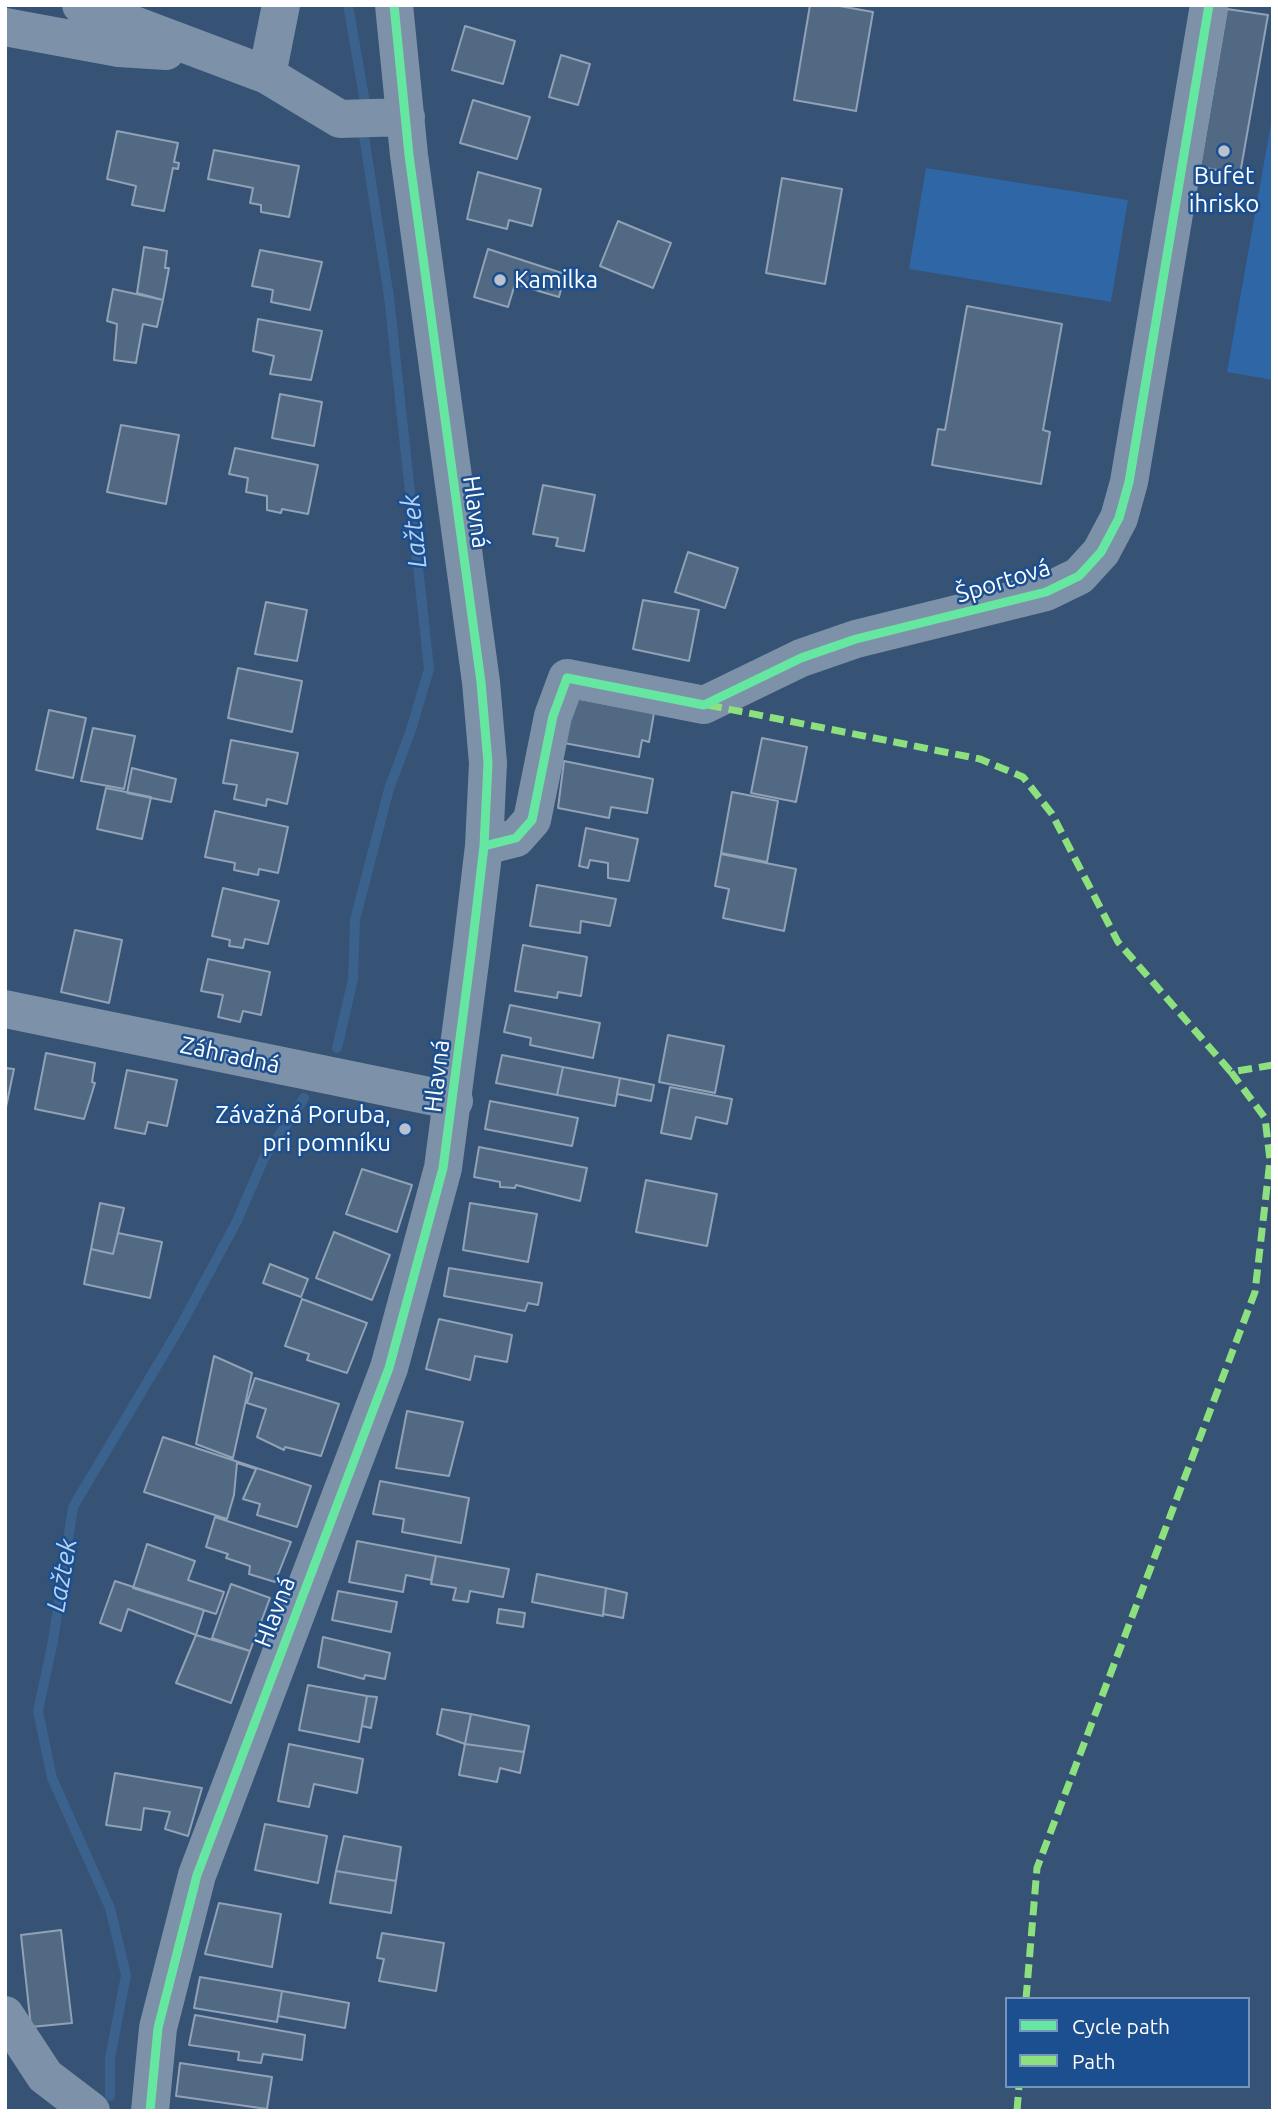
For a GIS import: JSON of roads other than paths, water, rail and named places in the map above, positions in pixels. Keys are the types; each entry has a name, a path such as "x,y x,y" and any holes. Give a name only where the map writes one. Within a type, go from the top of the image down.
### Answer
{"street":[{"path":"80,5 267,75 372,118"},
{"path":"267,75 281,5"},
{"name":"Hlavná","path":"150,2111 158,2028 197,1875 389,1368 443,1168 454,1101 484,846 488,762 481,682 372,118 394,5"},
{"name":"Športová","path":"484,846 516,838 533,820 553,716 568,678 704,705 801,658 856,639 1046,592 1079,576 1101,552 1119,518 1139,429 1209,5"},
{"path":"5,27 119,48 160,51 194,48"},
{"name":"Záhradná","path":"5,1009 454,1101"},
{"path":"5,2015 45,2076 91,2111"}],"waterway":[{"name":"Lažtek","path":"337,1048 353,979 355,920 389,789 411,730 429,669 389,297 364,136 366,108 348,5"},
{"name":"Lažtek","path":"110,2096 110,2058 126,1975 110,1908 52,1778 38,1711 53,1641 73,1507 180,1327 237,1221 264,1158 304,1098"}],"place":[{"name":"Bufet ihrisko","path":"1224,151"},
{"name":"Kamilka","path":"500,280"},
{"name":"Závažná Poruba, pri pomníku","path":"405,1129"}]}
